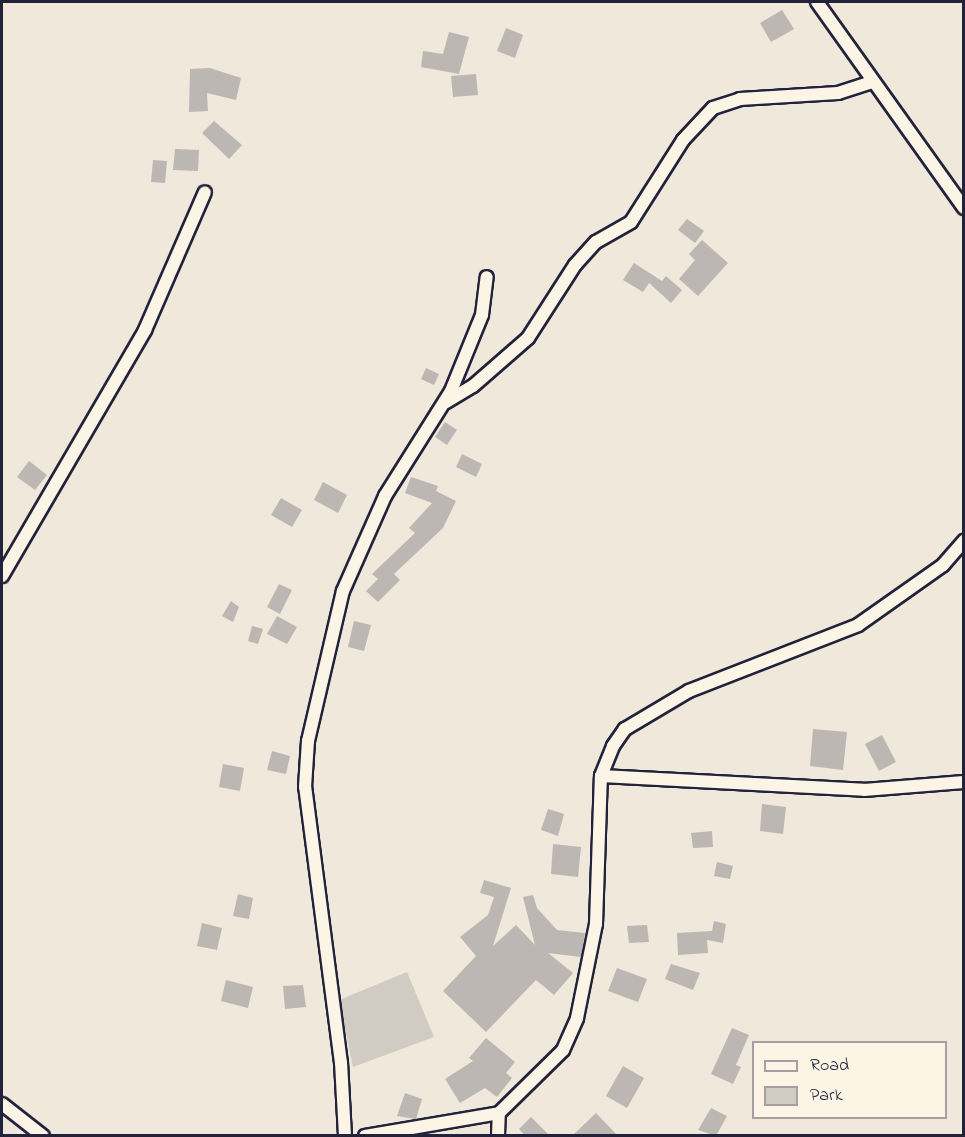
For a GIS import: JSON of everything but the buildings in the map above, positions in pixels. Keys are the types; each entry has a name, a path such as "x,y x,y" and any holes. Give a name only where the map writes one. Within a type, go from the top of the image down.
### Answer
{"street":[{"path":"817,2 871,82 963,208"},
{"path":"444,404 473,386 528,338 575,265 596,242 631,222 683,140 713,108 740,99 838,93 871,82"},
{"path":"2,576 145,330 205,192"},
{"path":"345,1136 341,1063 305,787 308,741 342,591 385,496 444,404 482,315 487,277"},
{"path":"365,1136 499,1113 563,1050 577,1018 596,924 601,776 613,746 640,717 689,691 858,625 943,565 963,542"},
{"path":"601,776 864,790 963,782"},
{"path":"2,1104 43,1136"},
{"path":"498,1136 499,1113"}],"green space":[{"path":"407,972 434,1037 353,1067 339,1000"}]}
